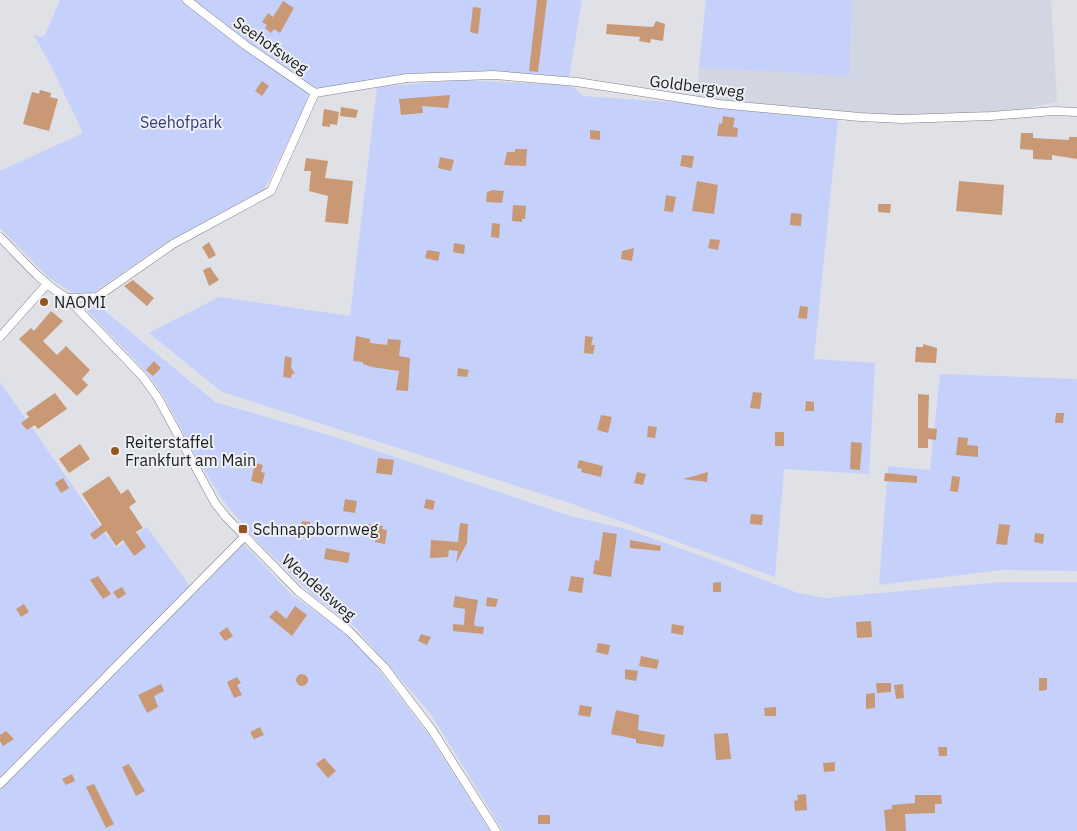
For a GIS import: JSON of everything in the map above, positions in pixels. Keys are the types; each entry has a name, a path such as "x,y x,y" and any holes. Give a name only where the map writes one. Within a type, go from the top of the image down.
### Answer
{"street":[{"name":"Seehofsweg","path":"187,0 246,45 315,93"},
{"name":"Goldbergweg","path":"315,93 407,78 494,75 577,82 719,104 860,117 902,119 1077,112"},
{"path":"67,298 97,297 173,244 270,191 315,93"},
{"name":"Wendelsweg","path":"0,236 47,284 67,298 143,377 158,398 215,503 244,537 298,591 362,642 384,667 432,730 496,831"},
{"path":"0,337 47,284"},
{"path":"0,784 244,537"}],"shaded area":[{"path":"706,0 1051,0 1057,102 1007,112 903,116 823,111 696,97"}],"green space":[{"name":"Seehofpark","path":"60,0 182,0 243,47 309,91 305,107 264,190 169,241 90,294 71,292 48,277 0,228 0,171 83,133 51,66 33,34 40,37 45,35"},
{"path":"192,0 582,0 569,78 458,71 403,75 314,90"},
{"path":"706,0 852,0 849,76 699,67"},
{"path":"460,80 571,85 583,96 686,103 838,120 814,359 875,363 869,474 784,469 775,577 567,502 222,392 149,333 219,297 350,316 377,87"},
{"path":"93,301 215,402 332,436 570,516 626,529 798,593 825,598 1002,582 1077,582 1077,831 503,831 431,714 355,627 313,596 251,535 222,499 195,455 163,395 147,373 81,304"},
{"path":"940,374 1077,379 1077,571 1002,570 879,585 888,466 930,470"},
{"path":"0,382 116,548 147,527 194,592 243,543 292,595 346,632 367,655 429,735 490,831 0,831"}],"building":[{"path":"537,0 547,0 538,72 529,71"},
{"path":"283,1 294,8 280,33 274,29 271,33 265,28 267,25 262,22 268,13 273,17"},
{"path":"473,7 481,8 478,34 470,32"},
{"path":"656,21 665,24 663,41 651,39 650,43 639,41 640,37 606,34 607,24 653,27"},
{"path":"262,81 269,86 262,96 255,91"},
{"path":"40,90 51,93 50,97 58,99 49,131 23,124 32,92 39,94"},
{"path":"450,95 448,108 422,106 423,113 401,115 399,99"},
{"path":"341,107 358,110 356,118 340,116"},
{"path":"324,109 339,112 337,125 330,124 330,127 322,126"},
{"path":"723,116 735,118 733,127 738,128 737,137 717,136 719,123 722,124"},
{"path":"590,130 600,131 600,140 590,139"},
{"path":"1021,133 1033,133 1033,138 1069,140 1069,137 1077,137 1077,159 1052,155 1052,160 1033,159 1033,150 1020,149"},
{"path":"515,149 527,149 526,166 504,165 507,152 515,152"},
{"path":"682,155 694,156 692,168 680,166"},
{"path":"440,157 454,160 451,171 438,168"},
{"path":"306,158 328,161 325,178 353,181 348,224 325,222 328,196 309,191 311,171 304,171"},
{"path":"697,181 718,185 714,214 692,211"},
{"path":"959,181 1004,185 1002,215 956,211"},
{"path":"493,190 504,191 502,203 486,202 487,192"},
{"path":"666,195 676,197 673,212 664,211"},
{"path":"878,204 891,204 890,213 878,212"},
{"path":"513,205 526,206 525,219 522,219 522,222 512,221"},
{"path":"791,213 802,214 801,226 790,225"},
{"path":"492,223 500,224 499,238 491,237"},
{"path":"710,239 720,240 718,250 708,248"},
{"path":"209,242 216,255 209,259 202,247"},
{"path":"454,243 465,245 464,254 453,252"},
{"path":"634,248 632,261 621,259 622,251"},
{"path":"427,250 440,252 438,261 425,258"},
{"path":"210,267 219,280 209,286 203,270"},
{"path":"133,280 154,298 147,306 124,286"},
{"path":"800,306 808,307 807,319 798,318"},
{"path":"51,311 63,321 43,341 57,355 66,346 90,370 82,379 88,385 77,396 19,339 31,328 34,331"},
{"path":"356,336 370,339 370,343 387,345 388,339 401,340 399,356 410,358 408,391 396,390 399,371 372,367 363,364 363,362 353,361"},
{"path":"585,336 593,337 591,345 595,345 593,354 584,353"},
{"path":"923,344 937,348 936,363 915,362 916,347 923,347"},
{"path":"285,356 292,358 291,367 295,374 292,374 291,378 283,377"},
{"path":"154,361 161,368 153,376 146,370"},
{"path":"458,368 469,370 467,377 457,376"},
{"path":"753,392 762,393 760,409 750,408"},
{"path":"55,393 67,409 38,429 35,425 27,430 21,423 29,417 26,413"},
{"path":"918,394 929,395 928,428 937,429 936,440 928,439 928,448 918,448"},
{"path":"806,401 814,402 814,411 805,411"},
{"path":"1056,413 1064,413 1063,423 1055,423"},
{"path":"601,415 612,417 608,433 597,430"},
{"path":"648,426 657,427 655,438 647,437"},
{"path":"775,432 784,432 784,446 775,446"},
{"path":"958,437 968,438 967,445 978,446 978,457 956,455"},
{"path":"851,442 862,443 860,470 850,469"},
{"path":"80,444 90,459 69,473 59,459"},
{"path":"378,458 394,460 392,475 376,473"},
{"path":"579,460 603,466 601,477 581,472 582,469 577,468"},
{"path":"255,463 263,465 261,472 265,473 262,484 251,481"},
{"path":"637,472 646,474 643,485 634,483"},
{"path":"708,472 707,482 683,479"},
{"path":"885,473 917,476 917,483 884,481"},
{"path":"109,476 121,494 128,489 136,502 129,507 143,528 136,532 146,547 134,556 123,540 116,546 106,531 94,540 90,534 102,525 82,494"},
{"path":"952,476 960,477 958,492 950,491"},
{"path":"63,478 69,488 61,493 55,483"},
{"path":"345,499 357,501 355,513 343,511"},
{"path":"426,499 435,501 433,510 424,508"},
{"path":"751,514 763,515 762,525 750,524"},
{"path":"302,521 310,522 309,531 300,530"},
{"path":"460,523 468,524 467,543 456,563 458,551 449,550 448,557 430,558 431,540 458,542"},
{"path":"369,524 383,526 382,529 387,530 385,544 375,542 376,534 368,532"},
{"path":"999,524 1010,525 1007,545 996,544"},
{"path":"603,532 617,534 611,577 593,574 595,560 599,561"},
{"path":"1035,533 1044,534 1043,544 1034,542"},
{"path":"630,540 661,546 660,551 630,548"},
{"path":"326,548 350,553 348,563 324,559"},
{"path":"98,576 111,594 103,599 90,580"},
{"path":"571,576 584,578 582,593 568,591"},
{"path":"721,582 721,592 713,592 713,583"},
{"path":"122,587 126,594 118,599 113,592"},
{"path":"455,596 478,600 474,623 475,626 484,627 483,634 453,631 453,624 464,625 465,609 453,607"},
{"path":"487,597 498,599 496,607 486,606"},
{"path":"24,604 29,612 21,617 16,609"},
{"path":"295,606 307,615 292,636 269,617 276,610 286,619"},
{"path":"871,621 872,637 857,638 856,622"},
{"path":"672,624 684,626 683,635 671,633"},
{"path":"227,627 233,636 225,641 219,633"},
{"path":"421,634 431,637 427,645 418,641"},
{"path":"598,643 610,645 608,655 596,652"},
{"path":"641,656 659,660 657,669 639,666"},
{"path":"625,669 638,671 636,681 625,679"},
{"path":"300,674 304,674 308,680 304,686 300,686 296,682 296,678"},
{"path":"237,677 241,683 237,685 242,695 234,698 227,682"},
{"path":"1039,678 1047,678 1047,690 1039,691"},
{"path":"876,683 891,683 891,692 877,693"},
{"path":"161,684 164,691 154,696 158,707 147,713 138,695"},
{"path":"903,684 904,698 896,699 894,685"},
{"path":"875,693 875,708 866,709 866,694"},
{"path":"580,705 592,707 590,717 578,715"},
{"path":"776,707 776,716 765,716 764,708"},
{"path":"616,710 639,715 638,730 665,735 663,747 636,743 636,739 611,734"},
{"path":"260,727 264,735 254,739 250,732"},
{"path":"6,731 14,739 3,746 0,741 0,735"},
{"path":"728,733 731,759 716,760 714,734"},
{"path":"938,747 947,747 947,756 939,756"},
{"path":"324,758 336,771 328,778 316,764"},
{"path":"835,762 835,771 824,772 823,763"},
{"path":"129,764 145,791 136,796 122,767"},
{"path":"72,774 75,781 66,785 62,779"},
{"path":"94,784 114,824 106,828 86,787"},
{"path":"806,794 807,810 795,811 794,801 798,800 797,795"},
{"path":"915,795 941,795 942,804 935,804 935,813 905,814 906,831 886,831 884,810 892,809 892,805 915,803"},
{"path":"538,815 550,815 550,824 538,824"}],"place":[{"name":"NAOMI","path":"44,302"},
{"name":"Reiterstaffel Frankfurt am Main","path":"115,451"},
{"name":"Schnappbornweg","path":"243,529"}]}
